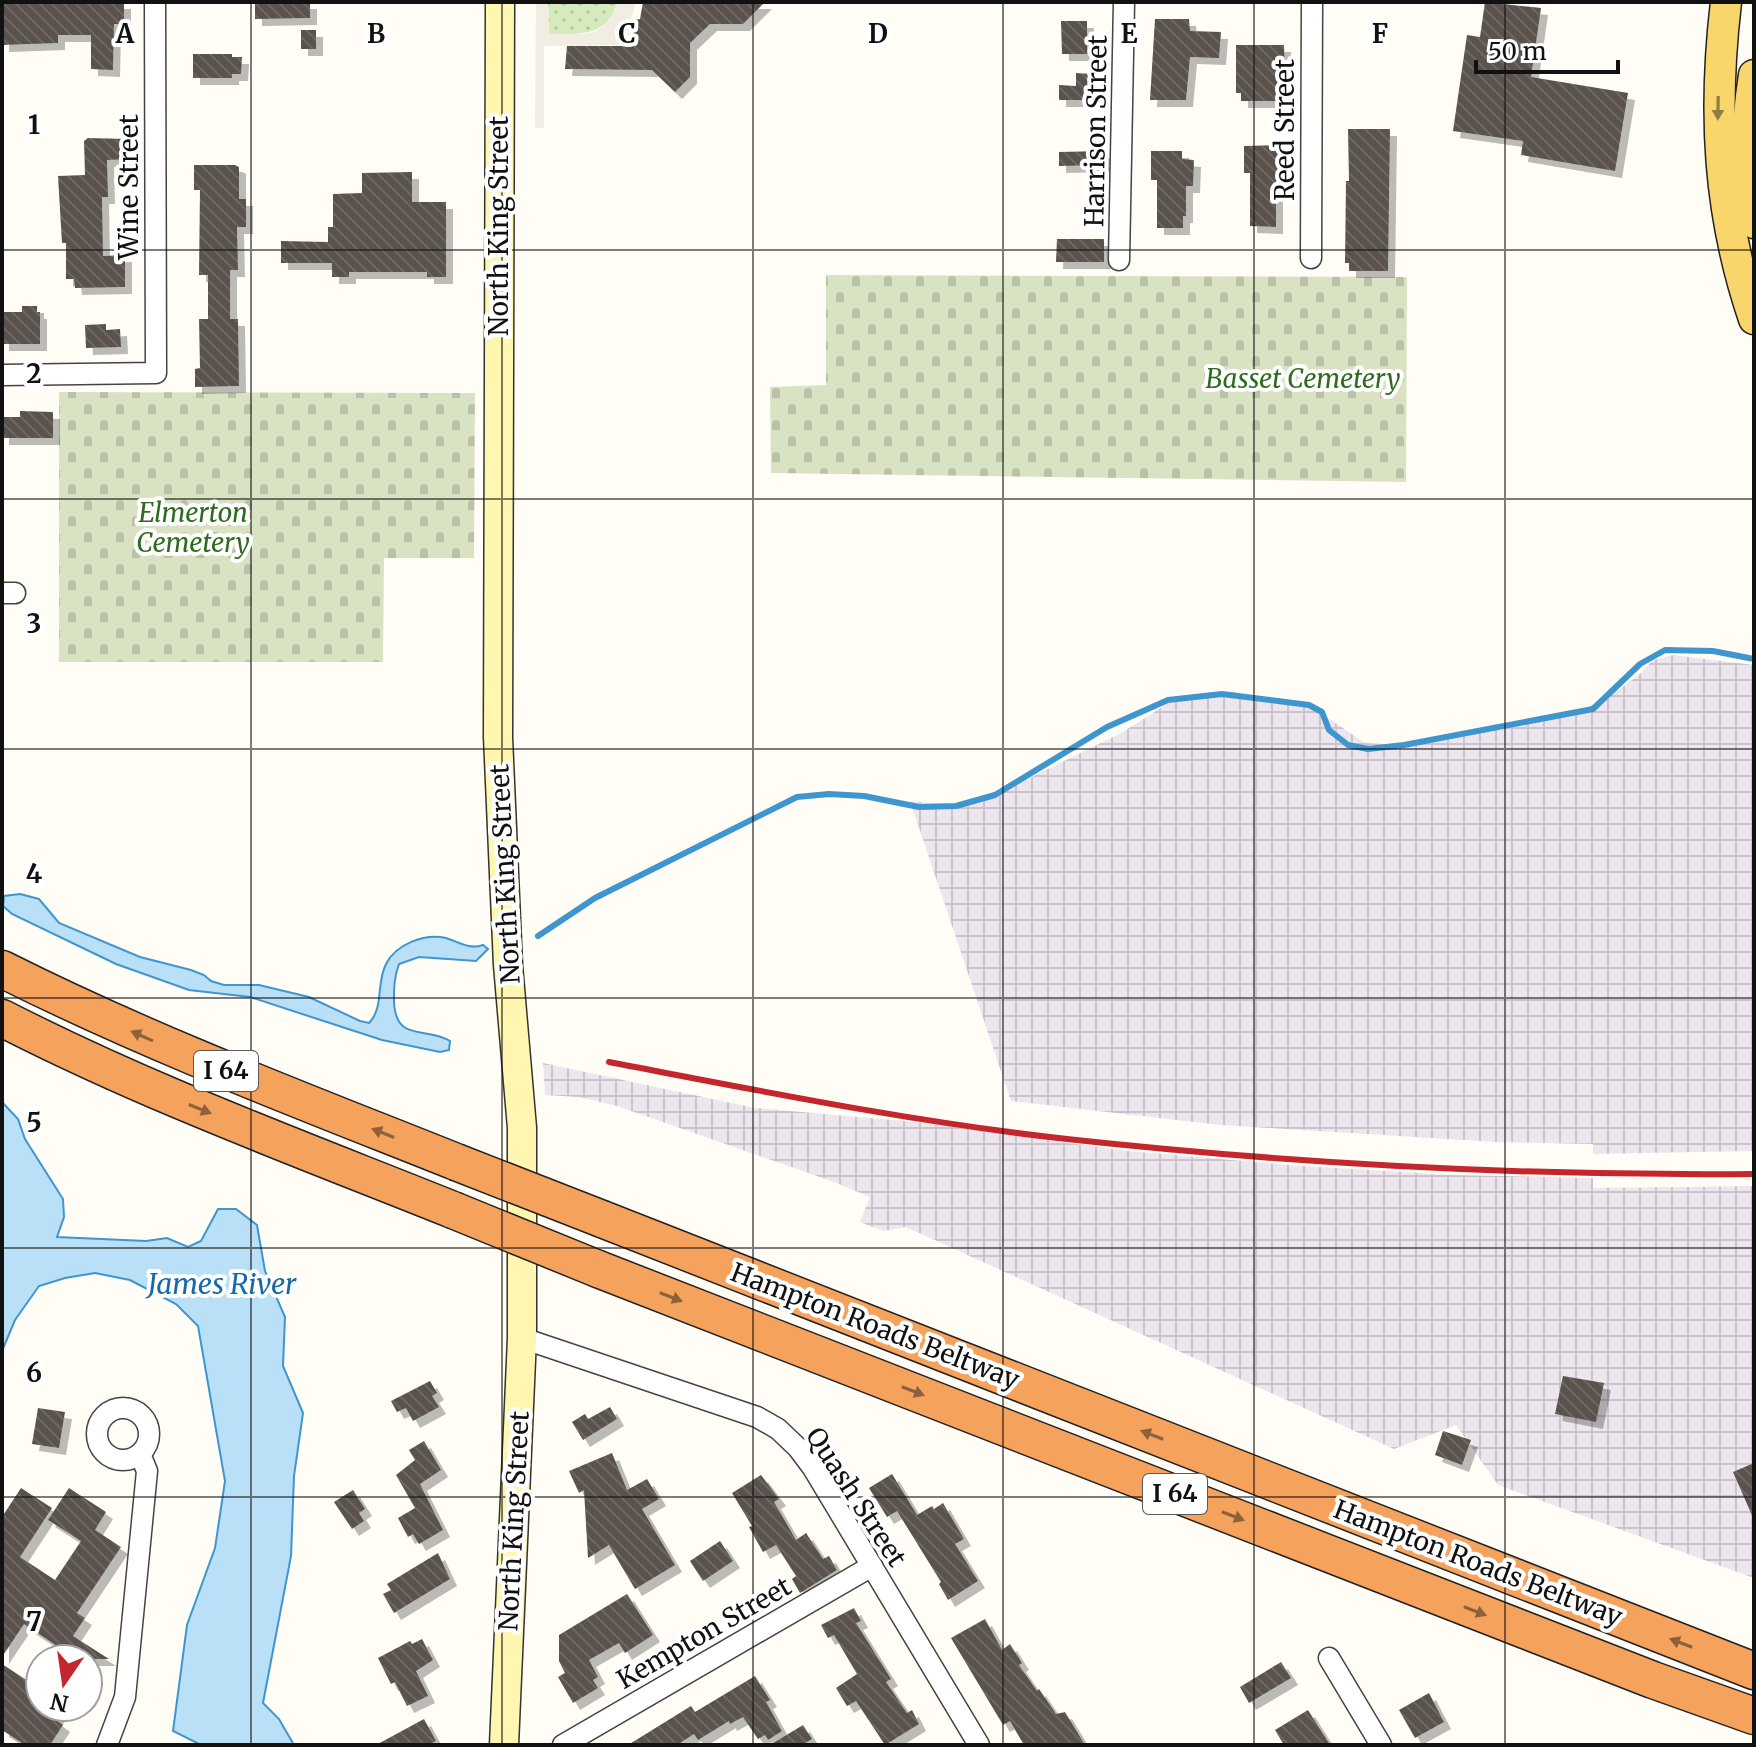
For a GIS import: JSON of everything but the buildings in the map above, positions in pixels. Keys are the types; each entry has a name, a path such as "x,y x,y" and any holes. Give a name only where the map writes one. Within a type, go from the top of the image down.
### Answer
{"highway":[{"name":"Hampton Roads Beltway","path":"2,969 176,1052 1754,1671"},
{"name":"Hampton Roads Beltway","path":"2,1018 62,1049 165,1095 598,1269 1638,1674 1754,1716"}],"main road":[{"name":"North King Street","path":"500,2 498,737 508,965 522,1128 522,1338 504,1745"},
{"path":"1726,2 1718,111 1747,218"},
{"path":"1754,75 1746,131 1747,218 1741,280 1754,319"}],"street":[{"name":"Wine Street","path":"2,375 156,373 155,2"},
{"name":"Harrison Street","path":"1119,260 1124,2"},
{"name":"Reed Street","path":"1311,258 1312,2"},
{"name":"Quash Street","path":"522,1338 733,1408 778,1429 813,1468 979,1745"},
{"path":"107,1745 125,1697 147,1471 140,1454"},
{"name":"Kempton Street","path":"563,1745 872,1566"},
{"path":"1329,1658 1381,1745"}],"shaded area":[{"path":"536,2 548,2 549,34 583,34 595,32 603,26 616,10 618,2 636,2 630,22 631,45 544,46 544,128 535,128"},
{"path":"1673,655 1754,665 1754,1151 1593,1154 1593,1144 1495,1142 1220,1125 1011,1101 910,801 951,805 983,801 1121,733 1167,704 1194,694 1234,692 1309,705 1365,743 1404,745 1492,725 1549,720 1585,709 1619,690 1653,660"},
{"path":"543,1063 755,1108 916,1122 1128,1151 1453,1175 1593,1178 1593,1188 1754,1186 1754,1578 1498,1485 1456,1425 1394,1449 906,1227 883,1231 860,1222 870,1197 617,1106 579,1097 545,1095"}],"green space":[{"path":"548,2 618,2 607,22 591,32 549,34"},
{"name":"Basset Cemetery","path":"826,275 1407,277 1406,482 771,473 770,387 826,385"},
{"name":"Elmerton Cemetery","path":"59,392 475,393 474,558 384,558 383,662 59,662"}],"water":[{"path":"20,894 39,899 59,923 140,957 191,970 224,985 259,985 309,997 369,1023 377,1010 386,964 404,946 420,939 438,937 469,946 483,945 488,949 476,961 419,957 399,964 394,987 396,1015 406,1028 450,1041 449,1050 440,1052 382,1040 250,997 189,990 116,964 12,914 3,906 4,896"},
{"name":"James River","path":"2,1102 18,1119 25,1139 63,1199 64,1217 57,1237 146,1241 167,1238 188,1247 201,1241 218,1209 236,1209 257,1225 265,1271 285,1317 283,1366 303,1413 294,1476 291,1556 263,1703 279,1719 294,1745 201,1745 173,1731 187,1625 215,1548 225,1481 198,1326 176,1304 130,1280 95,1273 39,1286 15,1320 2,1351"}],"waterway":[{"path":"538,936 595,898 797,797 829,794 864,796 919,807 956,806 995,795 1107,727 1168,700 1222,694 1309,705 1322,712 1329,730 1348,745 1368,749 1593,709 1640,664 1665,650 1713,651 1754,659"}],"railway":[{"path":"609,1062 952,1124 1153,1148 1410,1167 1582,1173 1754,1174"}]}
